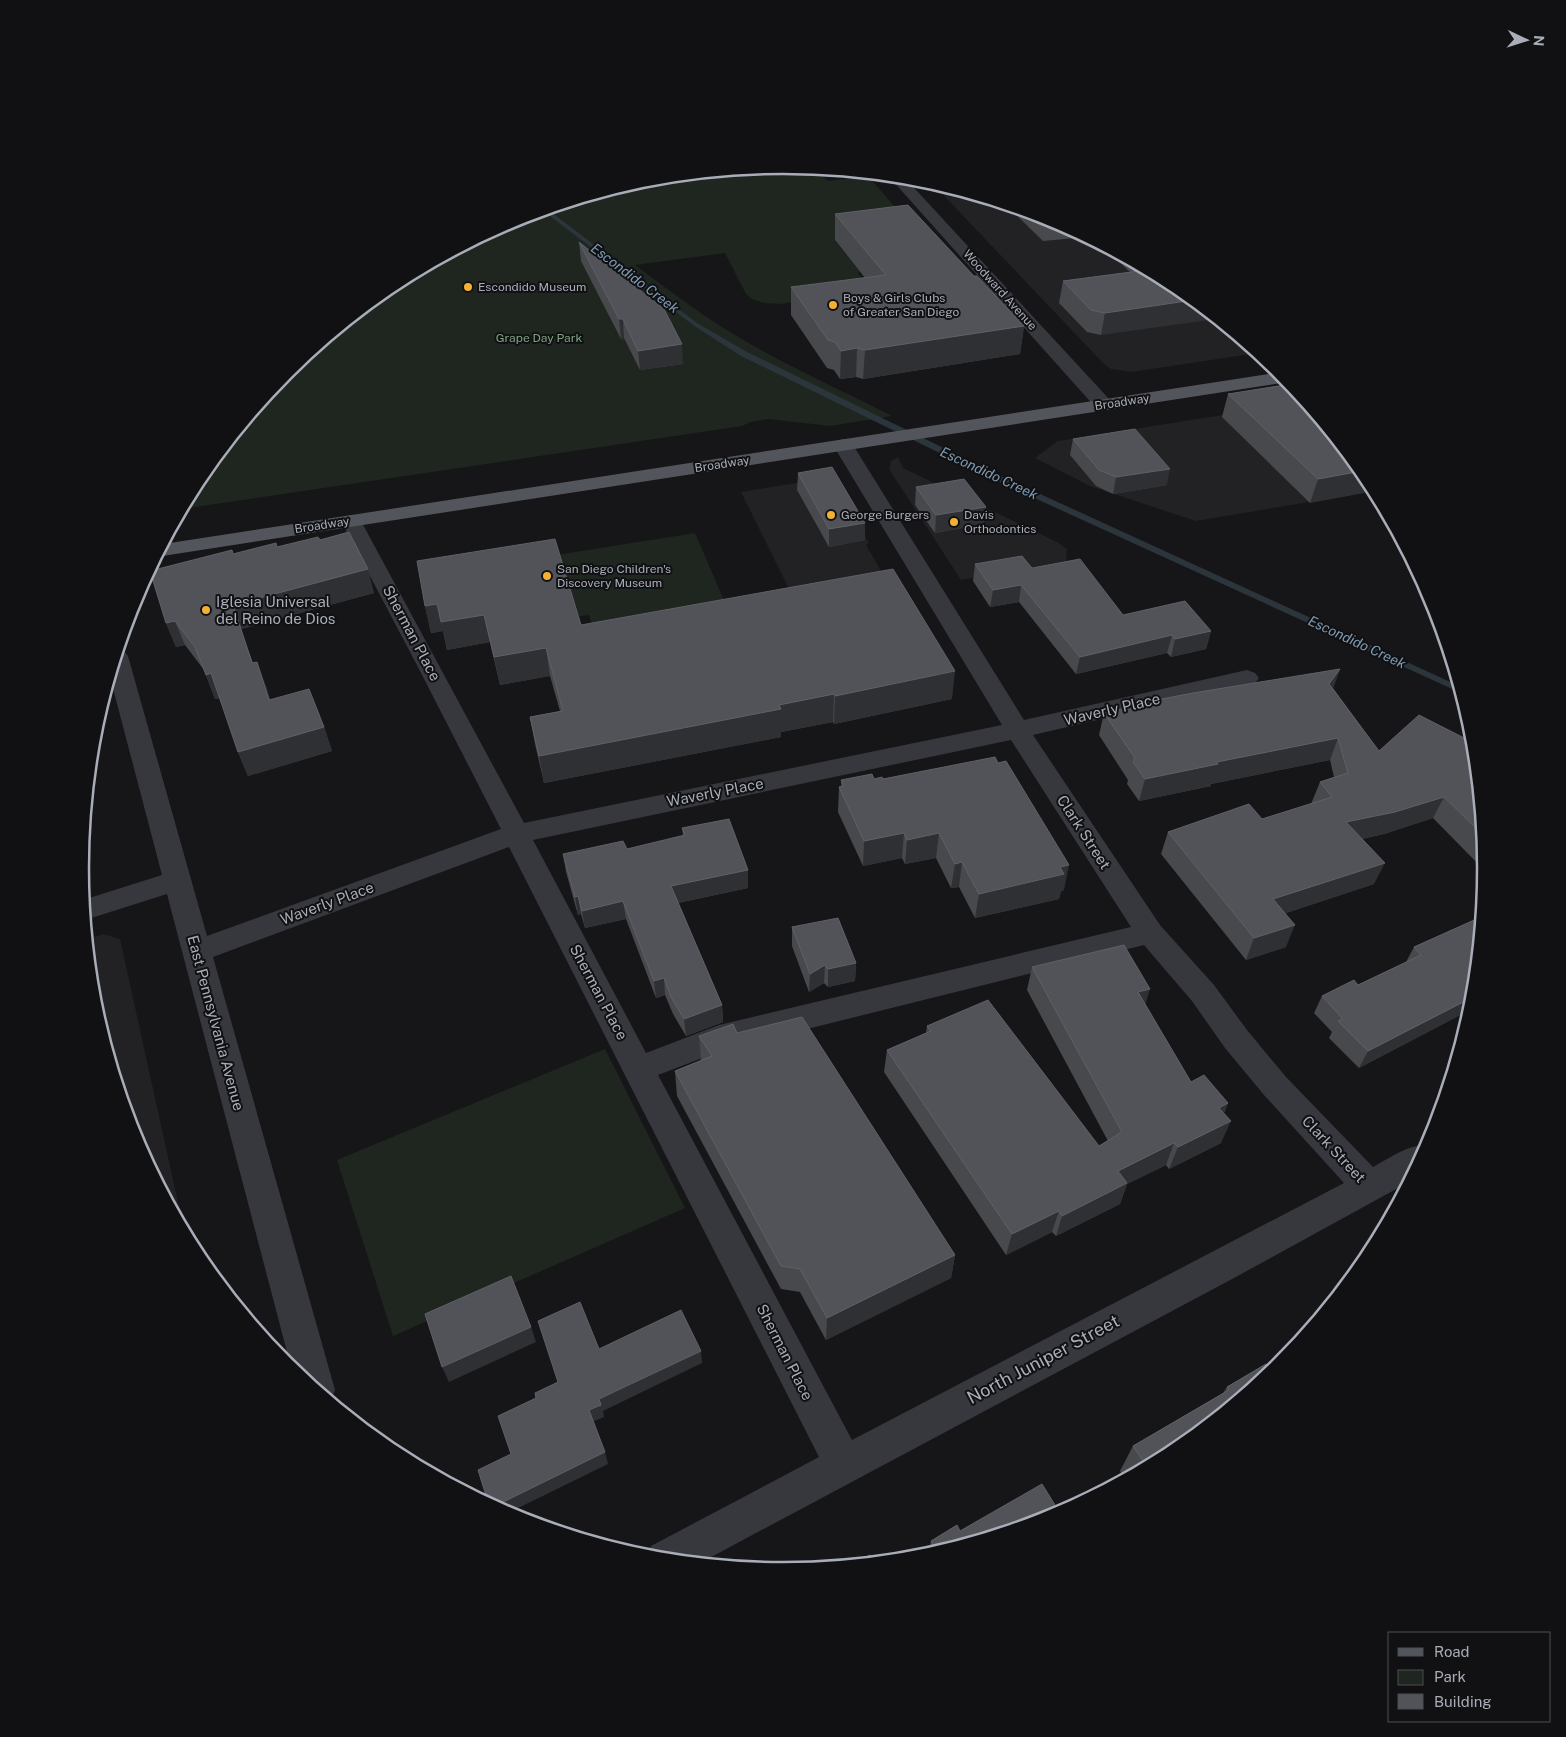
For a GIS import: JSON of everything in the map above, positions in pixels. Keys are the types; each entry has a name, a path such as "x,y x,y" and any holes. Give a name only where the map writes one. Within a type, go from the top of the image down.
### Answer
{"main road":[{"name":"Broadway","path":"167,549 1274,378"}],"street":[{"name":"Woodward Avenue","path":"905,186 1103,404"},
{"name":"Clark Street","path":"843,445 1018,730 1150,933 1203,993 1236,1039 1275,1086 1369,1186"},
{"name":"Sherman Place","path":"351,521 432,669 844,1465"},
{"name":"East Pennsylvania Avenue","path":"119,667 313,1379"},
{"name":"Waverly Place","path":"196,951 516,834 1018,730 1247,678"},
{"path":"90,908 177,880"},
{"path":"639,1069 719,1038 1150,933"},
{"name":"North Juniper Street","path":"676,1554 1046,1357 1222,1266 1411,1164"}],"shaded area":[{"path":"942,193 1006,211 1049,227 1090,246 1130,267 1169,291 1206,318 1249,354 1131,372 1111,369 1103,363"},
{"path":"1298,403 1334,446 1366,493 1196,521 1090,486 1035,458 1058,441"},
{"path":"898,457 903,468 1057,542 1067,549 1066,561 961,580 889,469 891,461"},
{"path":"815,480 835,485 869,543 866,545 884,576 791,593 741,492"},
{"path":"103,934 120,939 180,1213 160,1176 126,1092 112,1048 102,1004 93,938"}],"green space":[{"name":"Grape Day Park","path":"783,174 822,176 828,181 852,178 871,180 915,230 835,241 860,272 858,273 866,283 856,293 780,304 764,303 752,299 746,294 725,253 635,265 702,314 745,341 892,416 830,426 768,419 751,422 742,426 190,508 232,446 261,411 325,347 397,291 436,267 476,246 517,227 560,211 603,198 692,180"},
{"path":"695,533 726,605 593,628 589,615 574,617 556,555"},
{"path":"605,1049 685,1208 393,1336 337,1160"}],"building":[{"path":"908,205 1024,326 865,350 857,348 841,351 835,342 828,340 791,287 886,275 835,214"},
{"path":"579,242 664,309 682,344 638,351 623,319 619,319"},
{"path":"1137,271 1183,302 1105,313 1091,310 1063,281"},
{"path":"1281,386 1334,446 1353,473 1318,479 1228,394"},
{"path":"1135,429 1170,469 1116,477 1099,470 1073,439"},
{"path":"832,467 865,523 829,529 798,473"},
{"path":"964,479 986,507 936,515 916,487"},
{"path":"349,532 368,569 233,605 252,663 257,662 269,700 309,689 324,727 238,752 211,673 206,675 195,647 175,621 166,623 152,579 156,569 232,550 233,554 276,543 277,547 318,537 320,540"},
{"path":"555,539 581,625 893,569 955,671 835,696 834,694 779,705 781,709 539,756 530,717 563,711 546,648 494,657 484,615 441,622 437,604 425,606 417,561"},
{"path":"1022,556 1032,568 1080,559 1123,615 1185,601 1211,631 1175,639 1172,635 1080,657 1021,585 993,590 975,564"},
{"path":"1340,669 1329,684 1379,751 1419,715 1465,738 1476,828 1444,797 1395,812 1346,822 1385,863 1273,899 1295,925 1254,938 1168,832 1249,804 1262,819 1332,797 1320,782 1348,773 1338,738 1217,762 1218,764 1145,779 1133,762 1135,758 1104,713 1131,707 1130,705"},
{"path":"995,757 998,763 1006,761 1069,865 1060,867 1064,874 979,894 962,862 955,864 939,833 907,840 904,833 864,841 839,787 844,786 841,780 872,774 874,779 882,777 883,779"},
{"path":"729,819 748,870 671,886 722,1005 684,1019 671,997 664,978 654,981 623,901 582,911 578,896 575,897 563,854 623,841 627,849 685,835 682,828"},
{"path":"838,918 856,963 828,969 825,965 810,974 792,927"},
{"path":"1475,920 1464,1001 1368,1051 1338,1021 1343,1019 1322,996 1354,980 1358,985 1421,955 1414,947"},
{"path":"1124,945 1150,989 1138,992 1191,1082 1204,1075 1228,1103 1219,1108 1231,1121 1178,1147 1174,1143 1118,1171 1127,1183 1062,1216 1059,1211 1012,1234 887,1050 931,1031 927,1026 988,1000 1099,1146 1122,1132 1032,967"},
{"path":"802,1017 955,1255 827,1318 800,1269 781,1266 675,1071 712,1056 699,1036 733,1024 737,1033"},
{"path":"511,1276 531,1327 442,1367 425,1314"},
{"path":"580,1302 599,1349 681,1310 701,1351 599,1399 601,1405 589,1410 605,1452 502,1503 486,1496 478,1470 511,1454 498,1416 536,1398 535,1393 558,1382 538,1321"},
{"path":"1266,1364 1267,1365 1206,1419 1143,1462 1133,1446 1229,1390 1227,1387"},
{"path":"1042,1484 1056,1507 1006,1526 963,1539 934,1546 931,1541 957,1525 960,1531"}],"waterway":[{"name":"Escondido Creek","path":"551,214 695,324 744,354 998,478 1453,687"}],"place":[{"name":"Escondido Museum","path":"468,287"},
{"name":"Boys & Girls Clubs of Greater San Diego","path":"833,305"},
{"name":"George Burgers","path":"831,515"},
{"name":"Davis Orthodontics","path":"954,522"},
{"name":"San Diego Children's Discovery Museum","path":"547,576"},
{"name":"Iglesia Universal del Reino de Dios","path":"206,610"}]}
